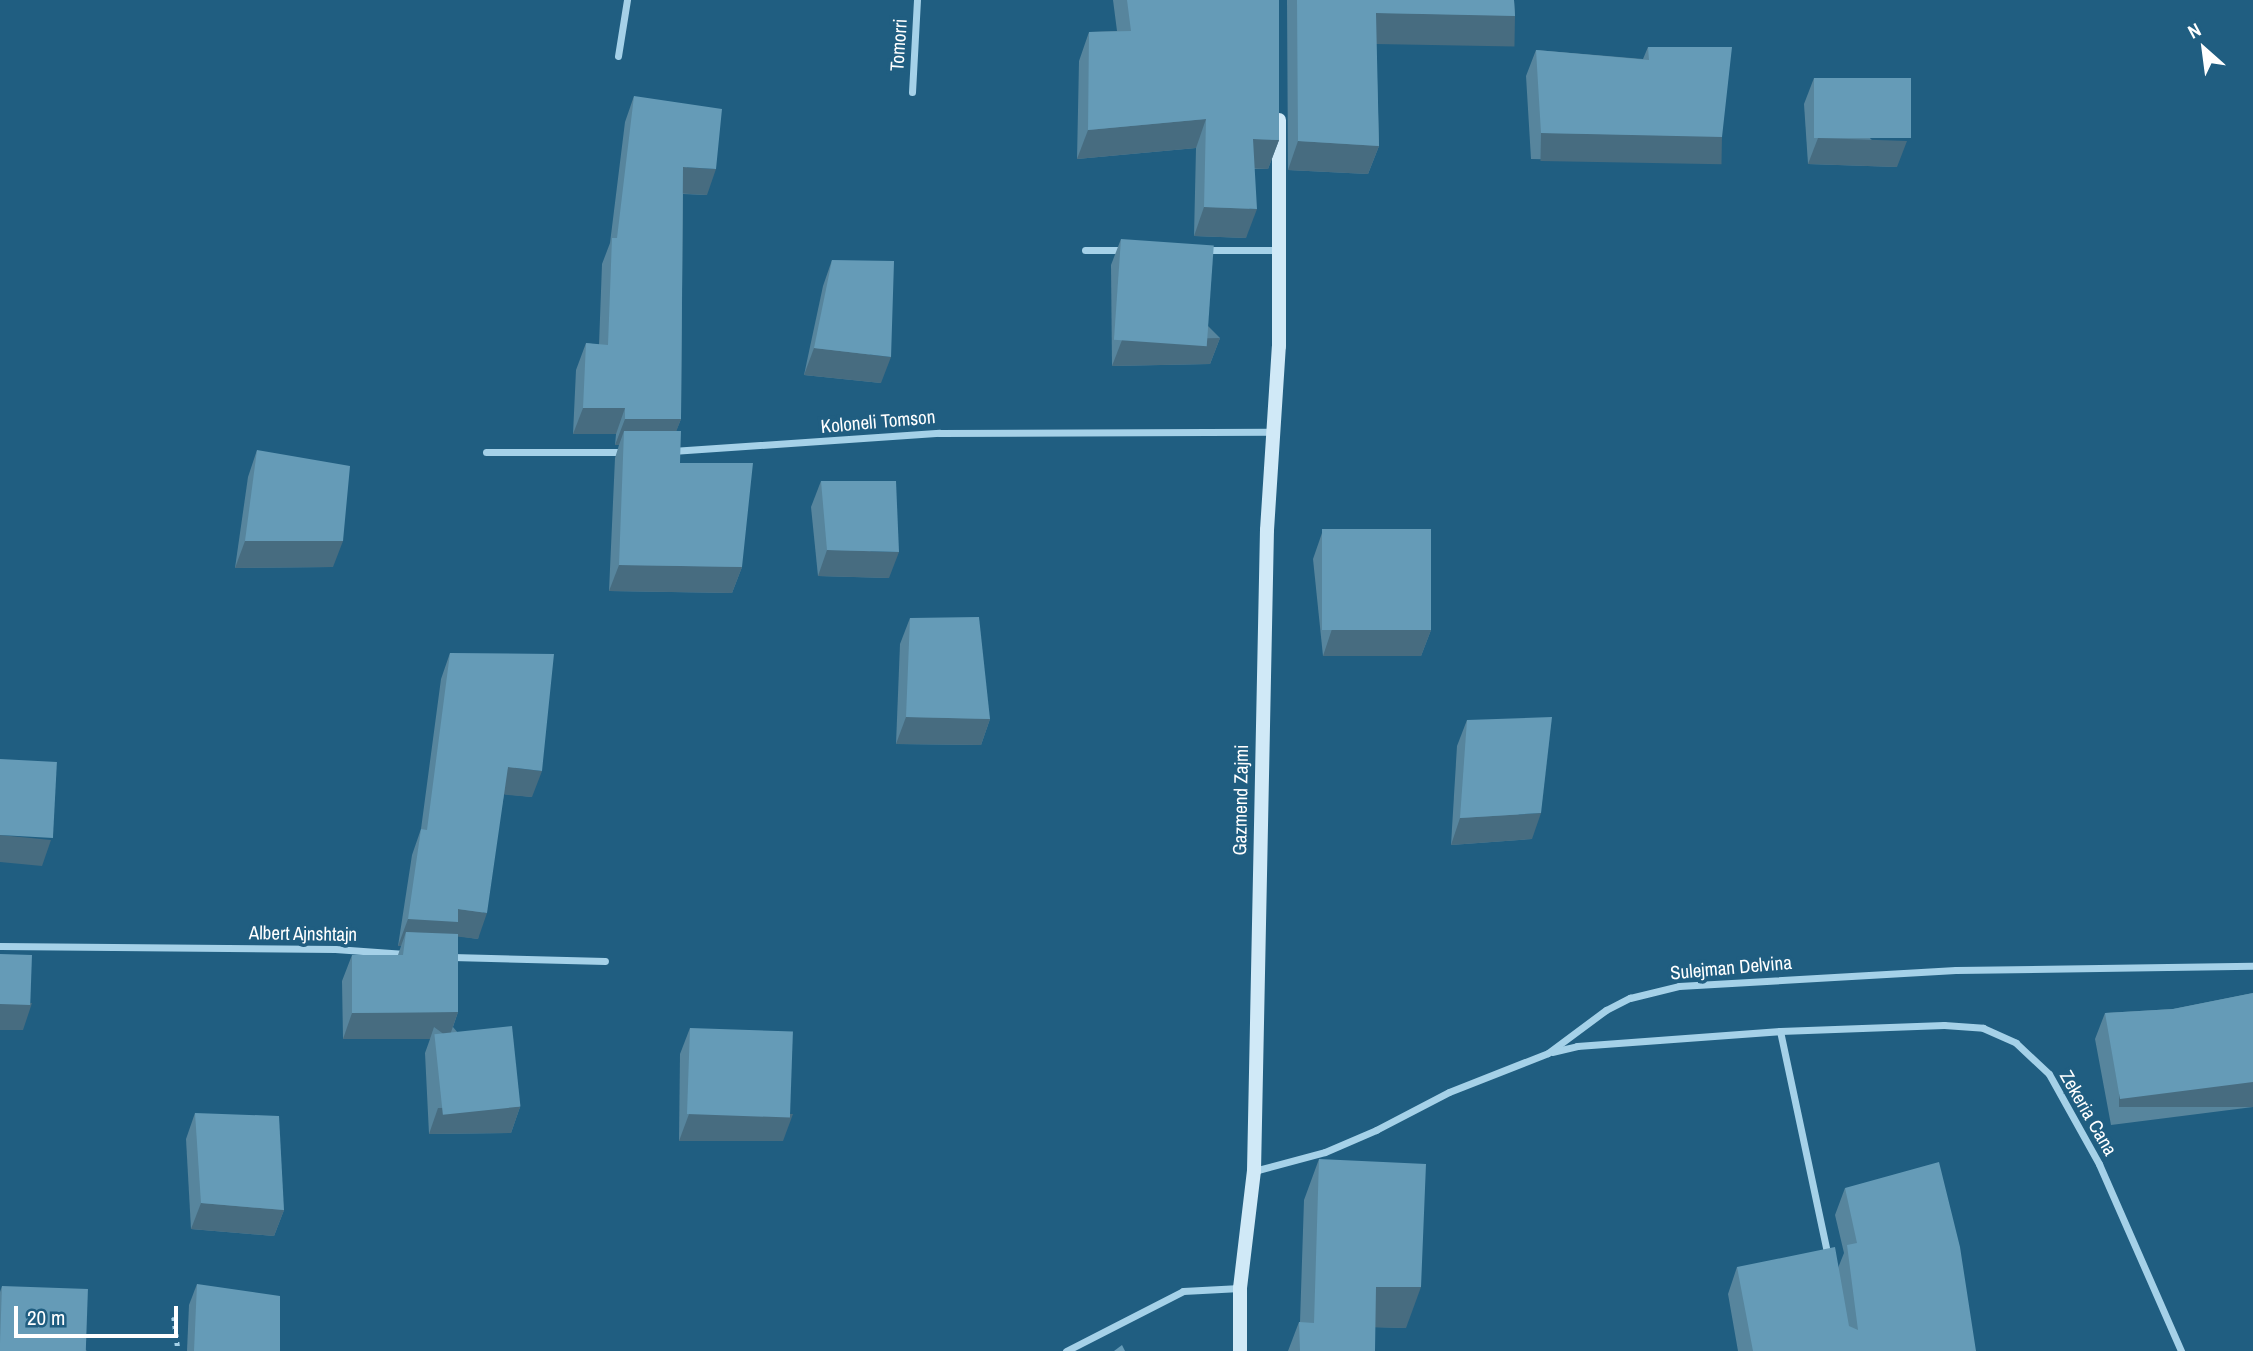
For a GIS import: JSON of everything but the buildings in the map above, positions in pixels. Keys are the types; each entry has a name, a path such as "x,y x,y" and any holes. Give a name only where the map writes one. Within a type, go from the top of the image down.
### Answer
{"street":[{"path":"618,56 627,0"},
{"name":"Tomorri","path":"912,92 918,0"},
{"name":"Gazmend Zajmi","path":"1240,1351 1241,1288 1254,1171 1260,791 1281,250 1278,101"},
{"path":"1085,250 1141,250"},
{"path":"1197,250 1281,250"},
{"name":"Koloneli Tomson","path":"664,452 719,452 939,433 1273,432"},
{"path":"486,452 636,452"},
{"name":"Albert Ajnshtajn","path":"0,946 335,949 410,954"},
{"path":"435,956 606,961"},
{"name":"Sulejman Delvina","path":"1254,1171 1325,1152 1448,1092 1548,1053 1606,1010 1630,998 1679,986 1956,970 2253,966"},
{"name":"Zekeria Cana","path":"1548,1053 1577,1046 1780,1031 1944,1025 1983,1028 2016,1042 2049,1074 2099,1164 2181,1351"},
{"path":"1780,1031 1781,1052 1813,1168 1829,1263"},
{"path":"1066,1351 1183,1291 1241,1288"}],"path":[{"path":"174,1317 178,1351"}]}
